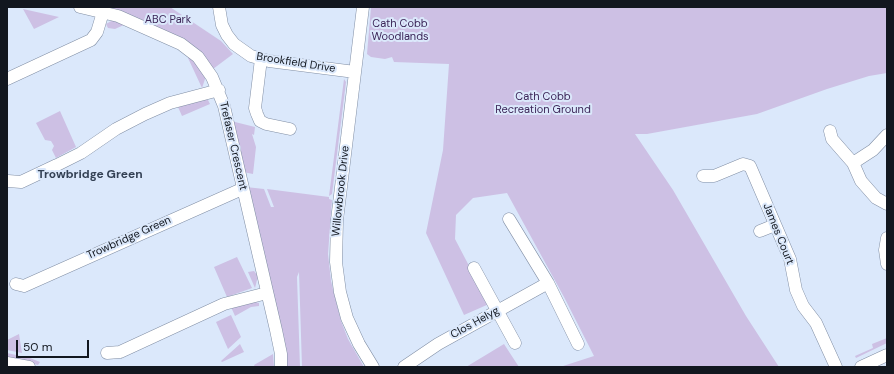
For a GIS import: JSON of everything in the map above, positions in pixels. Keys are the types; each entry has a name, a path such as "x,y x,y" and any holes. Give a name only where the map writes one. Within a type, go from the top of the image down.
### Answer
{"street":[{"name":"Trefaser Crescent","path":"80,7 118,16 189,49 206,66 224,106 281,354 281,367"},
{"name":"Brookfield Drive","path":"219,7 222,25 234,44 252,56 261,59 355,72"},
{"name":"Willowbrook Drive","path":"363,7 337,220 336,262 340,292 347,318 359,344 373,367"},
{"path":"7,79 91,40 97,32 103,12"},
{"path":"261,59 255,108 257,114 260,120 266,124 290,129"},
{"path":"8,181 22,182 80,153 116,129 170,103 218,90"},
{"path":"830,131 832,139 853,163 862,181 876,198 887,204"},
{"path":"853,163 873,150 887,135"},
{"name":"James Court","path":"703,176 714,176 743,164 750,166 790,260 796,290 803,306 816,323 836,367"},
{"name":"Trowbridge Green","path":"16,284 24,286 242,189"},
{"path":"508,218 548,283 578,344"},
{"path":"760,231 775,224"},
{"path":"887,238 885,250 887,264"},
{"path":"474,268 515,343"},
{"name":"Clos Helyg","path":"404,367 438,344 548,283"},
{"path":"108,353 120,352 224,304 267,293"},
{"path":"861,367 887,355"},
{"path":"7,363 29,367"}],"green space":[{"name":"ABC Park","path":"95,7 170,7 221,41 233,54 213,69 208,63"},
{"name":"Cath Cobb Recreation Ground","path":"371,7 887,7 887,73 869,76 827,89 757,114 647,134 635,134 673,190 746,316 779,367 560,367 594,356 564,297 507,193 473,198 456,215 455,239 489,304 464,315 426,233 443,150 449,64 394,62 392,57 385,59 371,57 367,54"},
{"path":"23,9 59,17 34,29"},
{"path":"113,20 126,24 115,29 108,28 106,24"},
{"path":"191,56 206,76 202,88 188,58"},
{"path":"344,79 346,82 332,194 329,196"},
{"path":"207,98 210,104 182,116 178,107 179,105"},
{"path":"60,111 76,147 56,158 52,150 54,146 51,141 45,140 36,123"},
{"path":"231,121 255,127 254,135 252,134 256,147 253,174 243,172"},
{"path":"246,187 264,189 271,207 274,207 267,189 329,197 329,199 332,200 328,254 331,281 341,321 348,339 364,367 302,367 299,272 297,277 300,367 284,367"},
{"path":"237,257 252,288 227,297 214,267"},
{"path":"254,271 258,276 255,288 248,272"},
{"path":"255,302 259,303 259,306 251,307 235,316 231,307"},
{"path":"231,315 241,337 228,349 216,322"},
{"path":"19,334 22,353 7,350 7,340"},
{"path":"887,338 887,343 856,358 855,356 873,348 872,344"},
{"path":"240,344 244,352 222,362 221,361"},
{"path":"504,344 519,367 466,367"},
{"path":"7,353 30,358 40,362 38,365 7,357"},
{"path":"273,354 274,367 255,367 254,365"}],"district":[{"name":"Trowbridge Green","path":"90,175"}],"park label":[{"name":"Cath Cobb Woodlands","path":"400,30"}]}
